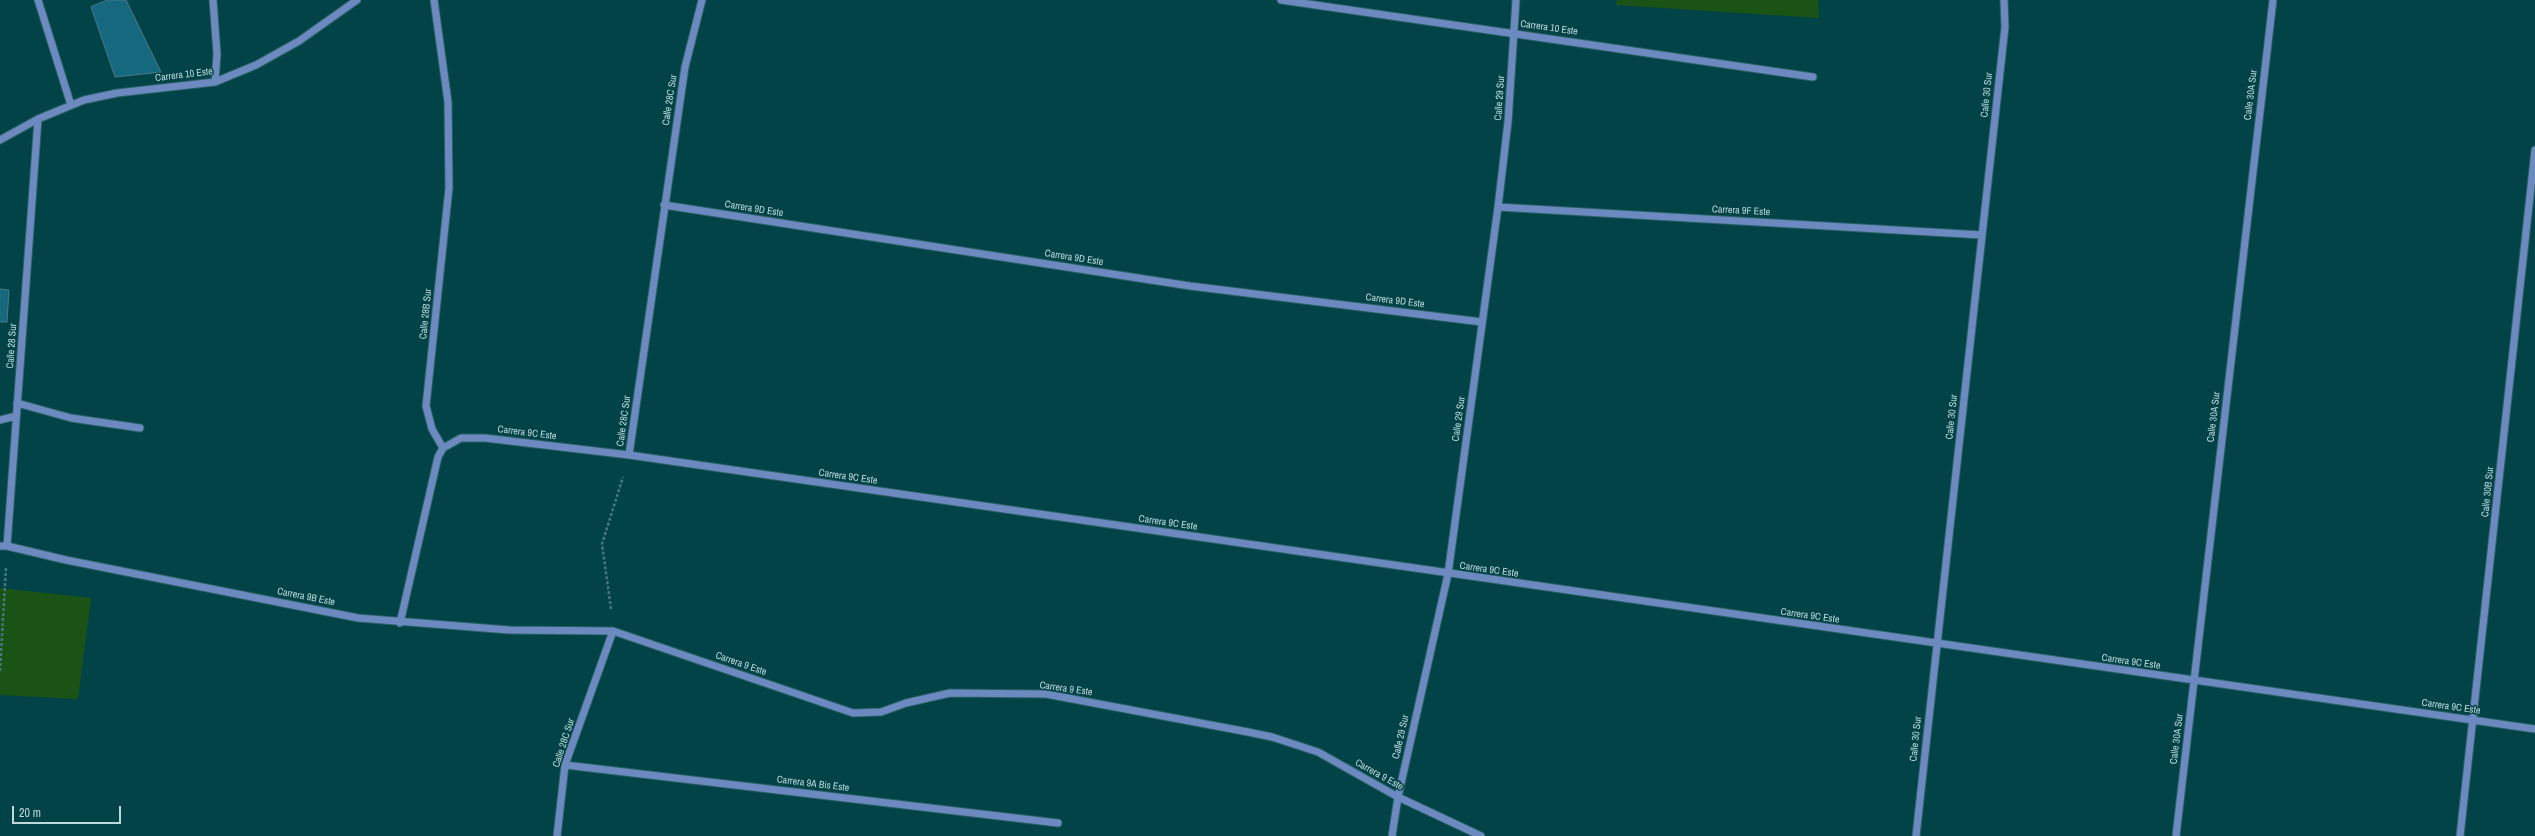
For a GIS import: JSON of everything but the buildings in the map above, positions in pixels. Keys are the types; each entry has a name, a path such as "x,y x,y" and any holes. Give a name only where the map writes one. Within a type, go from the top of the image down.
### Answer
{"street":[{"path":"38,0 71,105"},
{"path":"213,0 217,54 215,82"},
{"name":"Carrera 10 Este","path":"0,140 38,119 71,105 116,93 215,82 256,65 299,41 357,0"},
{"name":"Calle 28B Sur","path":"434,0 448,102 449,188 426,406 432,429 443,448"},
{"name":"Calle 28C Sur","path":"629,455 664,205 686,67 702,0"},
{"name":"Carrera 10 Este","path":"1281,0 1813,77"},
{"name":"Calle 29 Sur","path":"1392,836 1398,797 1448,574 1508,122 1516,0"},
{"name":"Calle 30 Sur","path":"1916,836 2005,27 2004,0"},
{"name":"Calle 30A Sur","path":"2176,836 2272,0"},
{"name":"Calle 28 Sur","path":"3,546 16,416 38,119"},
{"name":"Calle 30B Sur","path":"2460,836 2535,150"},
{"name":"Carrera 9D Este","path":"664,205 1190,286 1482,322"},
{"name":"Carrera 9F Este","path":"1498,206 1982,235"},
{"path":"17,403 71,418 140,428"},
{"path":"0,420 16,416"},
{"name":"Carrera 9C Este","path":"443,448 460,438 485,438 629,455 1448,574 2535,729"},
{"path":"400,623 434,468 443,448"},
{"name":"Carrera 9B Este","path":"3,546 342,615 400,623 509,630 613,631"},
{"name":"Calle 28C Sur","path":"557,836 565,765 613,631"},
{"name":"Carrera 9 Este","path":"613,631 853,713 881,712 906,703 950,694 1046,694 1272,737 1318,752 1398,797 1481,836"},
{"name":"Carrera 9A Bis Este","path":"565,765 1058,823"}],"path":[{"name":"Calle 28C Sur","path":"613,631 602,544 629,455"},
{"path":"0,671 3,546"}],"green space":[{"path":"1617,0 1818,0 1819,18 1616,5"},
{"path":"0,588 91,598 78,699 0,695"}]}
